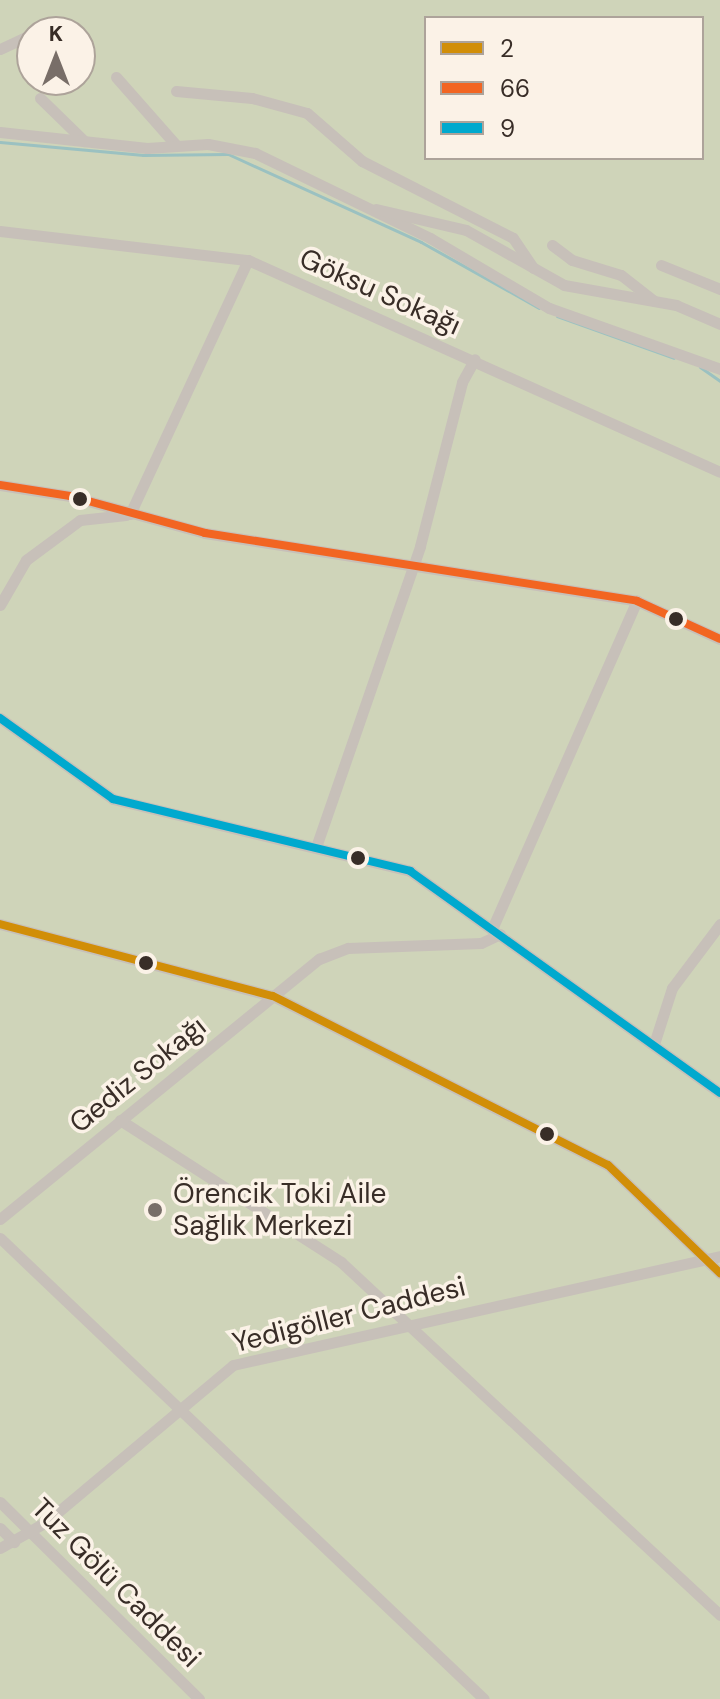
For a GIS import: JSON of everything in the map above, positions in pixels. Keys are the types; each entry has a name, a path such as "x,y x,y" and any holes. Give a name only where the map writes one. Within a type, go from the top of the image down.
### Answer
{"street":[{"path":"116,77 176,145"},
{"path":"176,91 252,98 307,113 362,161 513,238 533,268"},
{"path":"40,98 84,141"},
{"path":"0,132 255,153 356,205 430,238 549,308 720,369"},
{"path":"356,205 466,230 564,285 653,300 720,324"},
{"name":"Göksu Sokağı","path":"0,231 248,260 475,359 720,472"},
{"path":"552,245 572,260 621,275 653,300"},
{"path":"130,514 248,260"},
{"path":"661,265 720,289"},
{"path":"316,847 412,562 475,359"},
{"path":"0,485 70,496 205,533 412,562 637,601 720,639"},
{"path":"70,496 79,504 80,520"},
{"path":"0,605 26,560 80,520 130,514"},
{"path":"495,934 637,601"},
{"path":"0,718 113,799 410,871 720,1093"},
{"path":"0,924 273,996 608,1165 720,1273"},
{"path":"654,1044 672,988 720,924"},
{"name":"Gediz Sokağı","path":"0,1219 310,964 348,948 495,934"},
{"path":"120,1120 337,1259 720,1615"},
{"path":"0,1238 484,1699"},
{"name":"Yedigöller Caddesi","path":"0,1548 32,1533 233,1365 408,1323 720,1256"},
{"name":"Tuz Gölü Caddesi","path":"0,1502 199,1699"},
{"name":"Tuz Gölü Caddesi","path":"0,1528 14,1542"}],"green space":[{"path":"0,0 720,0 720,1699 0,1699"}],"waterway":[{"path":"0,142 143,155 228,154 421,242 539,308"},
{"path":"557,316 674,358"},
{"path":"700,367 720,381"}],"transit line":[{"name":"66","path":"0,485 70,496 205,533 637,601 720,639"},
{"name":"9","path":"0,718 113,799 410,871 720,1093"},
{"name":"2","path":"0,924 273,996 608,1165 720,1273"}],"place":[{"name":"Örencik Toki Aile Sağlık Merkezi","path":"155,1210"}]}
